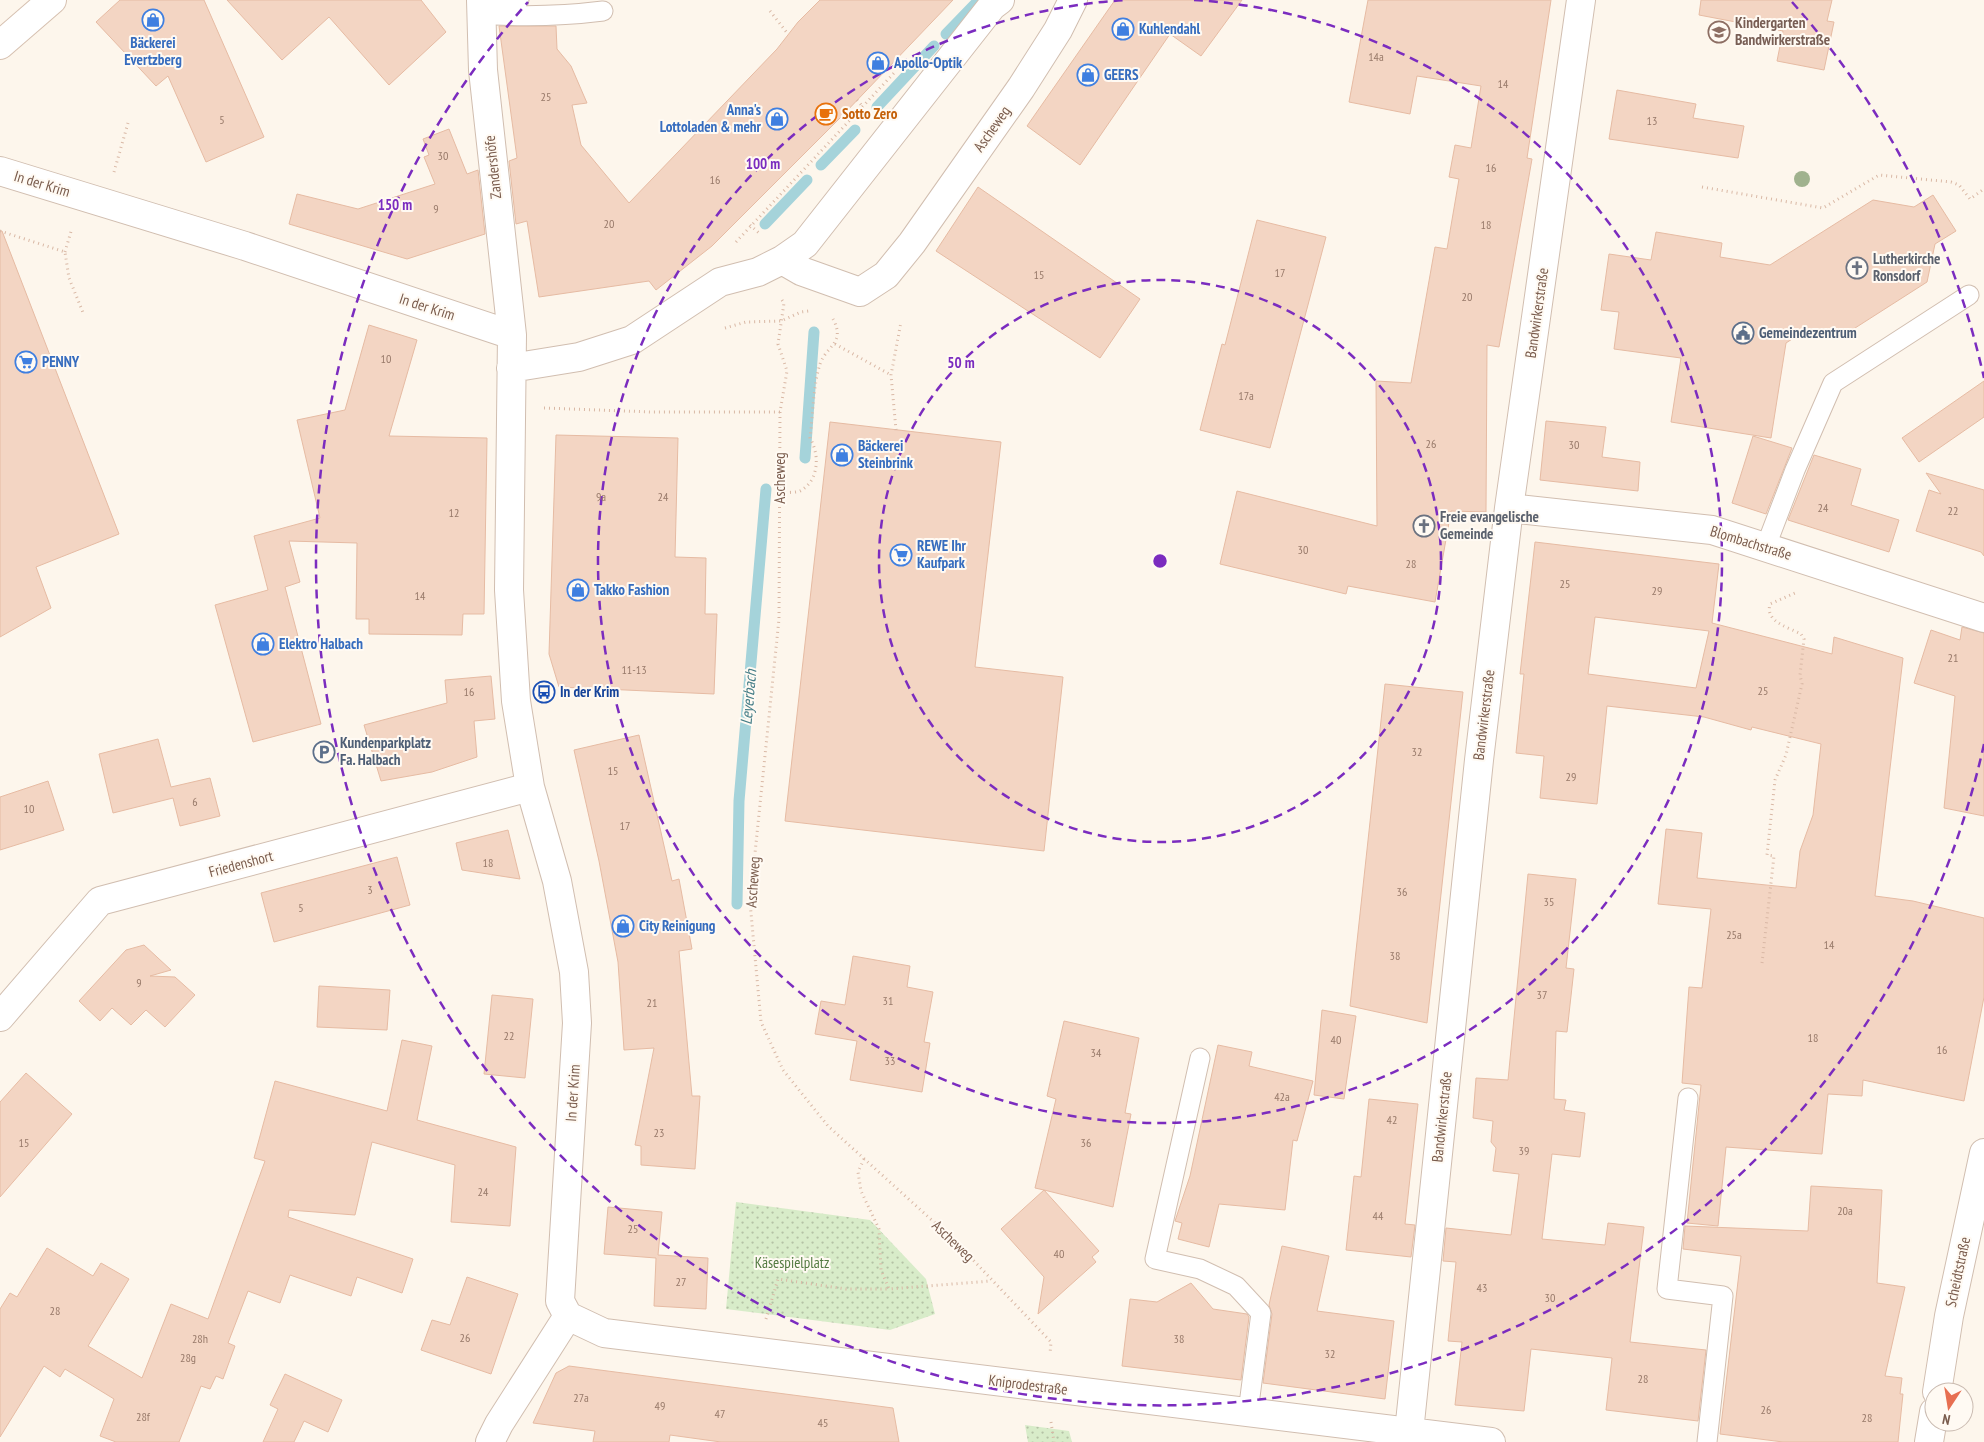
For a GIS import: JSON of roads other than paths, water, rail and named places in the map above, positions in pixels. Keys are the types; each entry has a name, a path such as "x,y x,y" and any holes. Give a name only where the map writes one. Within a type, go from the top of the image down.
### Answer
{"street":[{"path":"0,45 52,0"},
{"path":"511,368 579,357 632,340 720,282 758,272 775,264 805,244 992,6 1000,0"},
{"name":"Bandwirkerstraße","path":"1400,1435 1509,508 1581,0"},
{"name":"Ascheweg","path":"775,264 860,292 886,275 912,243 1021,88 1058,30 1066,2"},
{"name":"Zandershöfe","path":"481,5 483,70 512,335"},
{"name":"In der Krim","path":"0,171 245,246 512,335 508,590 516,701 530,787 557,881 574,972 577,1023 560,1301 568,1316"},
{"name":"Blombachstraße","path":"1509,508 1712,530 1984,618"},
{"name":"Friedenshort","path":"0,1017 100,902 530,787"},
{"name":"Scheidtstraße","path":"1938,1382 1948,1316 1984,1153"},
{"path":"490,1442 498,1424 568,1316"},
{"name":"Kniprodestraße","path":"568,1316 604,1333 1248,1412 1400,1435 1491,1442"}],"lane":[{"path":"481,5 519,0"},
{"path":"481,5 511,16 578,14 603,10 582,0"},
{"path":"1766,546 1794,470 1833,383 1969,295"},
{"path":"1200,1058 1155,1259 1200,1269 1236,1286 1261,1313 1248,1412"},
{"path":"1688,1098 1667,1289 1723,1296 1707,1442"}],"waterway":[{"name":"Leyerbach","path":"946,34 979,0"},
{"name":"Leyerbach","path":"877,107 934,46"},
{"name":"Leyerbach","path":"821,165 855,130"},
{"name":"Leyerbach","path":"765,224 807,180"},
{"name":"Leyerbach","path":"805,458 814,332"},
{"name":"Leyerbach","path":"737,904 739,801 766,489"}],"place":[{"name":"Bäckerei Evertzberg","path":"153,20"},
{"name":"Kuhlendahl","path":"1123,29"},
{"name":"Kindergarten Bandwirkerstraße","path":"1719,32"},
{"name":"Apollo-Optik","path":"878,63"},
{"name":"GEERS","path":"1088,75"},
{"name":"Sotto Zero","path":"826,114"},
{"name":"Anna's Lottoladen & mehr","path":"777,119"},
{"name":"Lutherkirche Ronsdorf","path":"1857,268"},
{"name":"Gemeindezentrum","path":"1743,333"},
{"name":"PENNY","path":"26,362"},
{"name":"Bäckerei Steinbrink","path":"842,455"},
{"name":"Freie evangelische Gemeinde","path":"1424,526"},
{"name":"REWE Ihr Kaufpark","path":"901,555"},
{"name":"Takko Fashion","path":"578,590"},
{"name":"Elektro Halbach","path":"263,644"},
{"name":"In der Krim","path":"544,692"},
{"name":"Kundenparkplatz Fa. Halbach","path":"324,752"},
{"name":"City Reinigung","path":"623,926"}],"park label":[{"name":"Käsespielplatz","path":"792,1263"}]}
